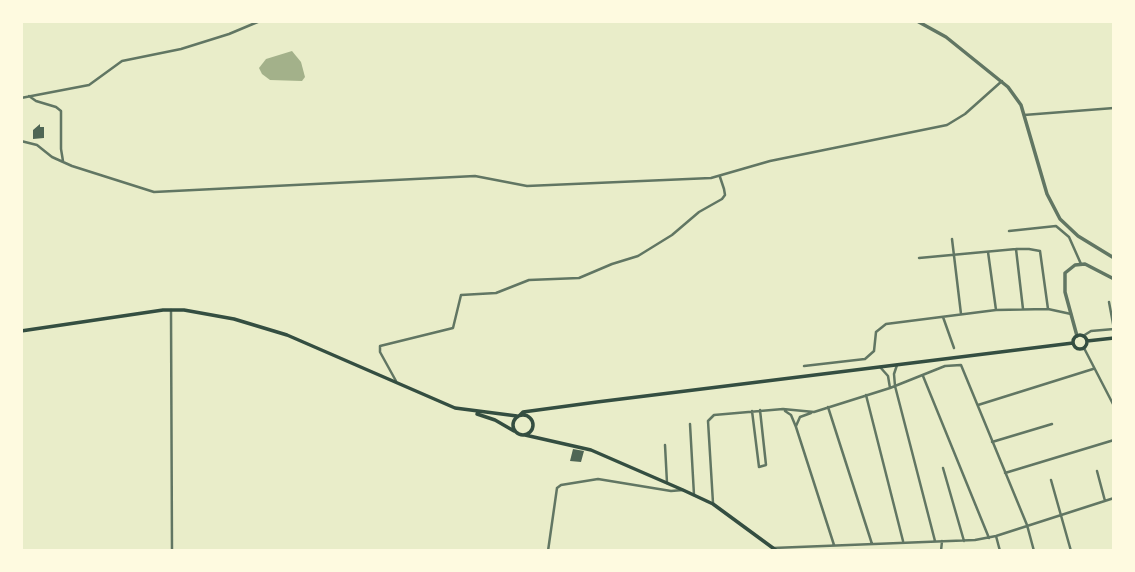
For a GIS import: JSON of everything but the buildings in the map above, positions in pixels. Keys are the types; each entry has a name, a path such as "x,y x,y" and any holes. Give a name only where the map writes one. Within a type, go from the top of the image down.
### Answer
{"main road":[{"path":"21,331 146,311 171,310 221,316 268,327 443,404 495,420 519,435 591,450 695,495 713,504 775,550"},
{"path":"1073,343 1077,336 1083,336 1087,341"},
{"path":"1087,341 1114,338"},
{"path":"1073,343 1077,348 1084,348 1087,341"},
{"path":"514,431 512,424 523,412 1073,343"},
{"path":"472,411 530,418"},
{"path":"530,418 536,411"},
{"path":"530,418 532,429 543,439"},
{"path":"525,435 532,429"}],"street":[{"path":"21,98 89,85 122,61 181,49 260,21"},
{"path":"917,21 946,37 1014,93 1024,115 1047,194 1060,219 1078,236 1114,258"},
{"path":"21,141 37,145 52,157 154,192 475,176 527,186 719,177 769,161 947,125 965,114 1002,81"},
{"path":"29,96 61,111 63,161"},
{"path":"1024,115 1114,108"},
{"path":"397,384 379,350 381,345 453,328 459,298 464,294 496,293 529,280 579,278 643,254 672,235 699,212 722,199 724,189 719,177"},
{"path":"1009,231 1058,227 1071,241 1081,264"},
{"path":"952,239 961,314"},
{"path":"919,258 1016,249 1040,251 1048,309"},
{"path":"1016,249 1023,309"},
{"path":"988,251 996,310"},
{"path":"1077,336 1064,277 1070,267 1081,264 1089,266 1114,279"},
{"path":"1083,336 1091,331 1114,329 1109,302"},
{"path":"804,366 864,359 874,351 876,332 886,324 996,310 1048,309 1071,314"},
{"path":"171,310 172,551"},
{"path":"943,317 954,348"},
{"path":"1084,348 1114,407"},
{"path":"893,387 897,365"},
{"path":"796,427 800,417 893,387 945,366 961,365 1027,525 1034,551"},
{"path":"880,367 893,387 935,541"},
{"path":"978,405 1093,369"},
{"path":"923,376 989,538"},
{"path":"866,395 903,542"},
{"path":"828,407 872,544"},
{"path":"713,504 708,421 714,415 783,409 814,412"},
{"path":"783,409 791,415 796,427 834,545"},
{"path":"752,411 759,467 766,465 760,410"},
{"path":"690,424 695,495"},
{"path":"992,442 1052,424"},
{"path":"1005,473 1114,440"},
{"path":"665,444 667,483"},
{"path":"943,468 964,541"},
{"path":"1097,471 1105,501"},
{"path":"548,551 557,488 561,485 598,479 671,491 683,490"},
{"path":"1051,480 1071,551"},
{"path":"775,550 989,538 1114,498"},
{"path":"996,536 1000,551"},
{"path":"941,551 942,541"}],"shaded area":[{"path":"292,51 301,62 305,77 302,81 270,80 262,74 259,68 266,59"}],"waterway":[{"path":"333,551 362,551"}]}
